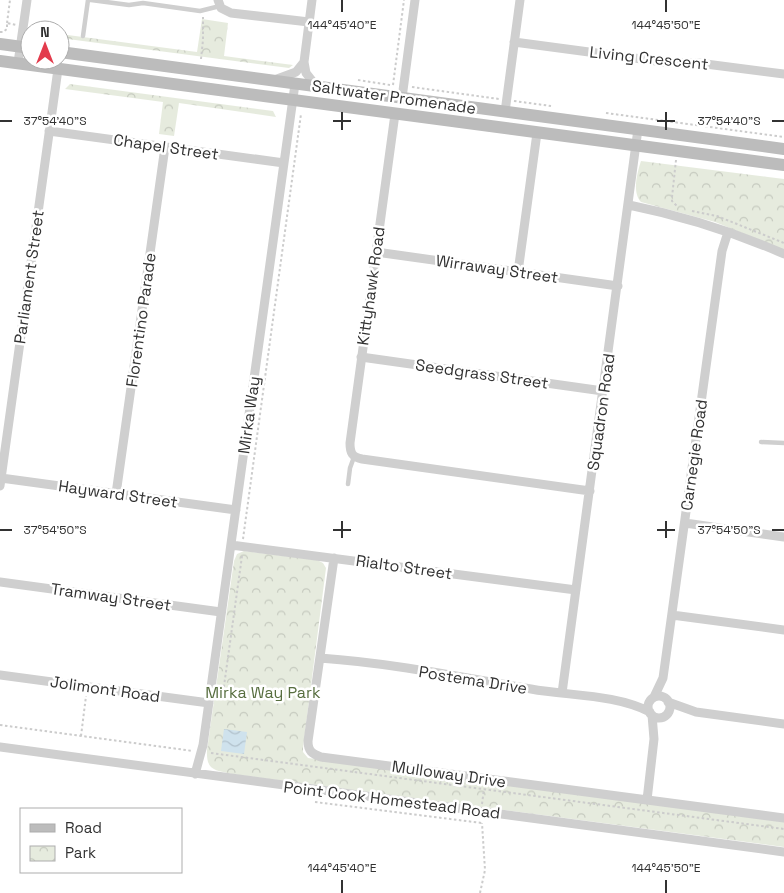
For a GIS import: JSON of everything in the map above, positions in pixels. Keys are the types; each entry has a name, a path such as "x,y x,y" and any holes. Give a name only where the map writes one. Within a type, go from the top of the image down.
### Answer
{"street":[{"path":"26,20 27,0"},
{"path":"312,0 304,62 309,78 317,87"},
{"path":"403,92 415,0"},
{"path":"506,106 520,0"},
{"path":"219,3 226,11 231,13 309,22"},
{"name":"Living Crescent","path":"514,42 664,62 698,63 784,74"},
{"path":"0,44 20,47"},
{"name":"Saltwater Promenade","path":"70,53 317,87 403,92 506,106 638,129 680,129 784,149"},
{"path":"18,63 20,59"},
{"name":"Saltwater Promenade","path":"0,61 18,63"},
{"path":"269,80 291,74 304,62"},
{"name":"Parliament Street","path":"0,482 58,70"},
{"name":"Saltwater Promenade","path":"66,70 784,165"},
{"name":"Mirka Way","path":"199,775 295,84"},
{"name":"Kittyhawk Road","path":"354,457 350,453 350,443 395,114"},
{"name":"Squadron Road","path":"562,694 638,129"},
{"name":"Chapel Street","path":"49,131 284,163"},
{"path":"518,272 537,132"},
{"name":"Florentino Parade","path":"116,494 165,147"},
{"path":"629,205 687,219 728,232 784,254"},
{"name":"Carnegie Road","path":"667,700 663,678 722,251 728,232"},
{"name":"Wirraway Street","path":"376,252 618,286"},
{"name":"Seedgrass Street","path":"361,358 603,391"},
{"path":"354,457 362,460 590,490"},
{"name":"Hayward Street","path":"0,482 116,494 236,510"},
{"path":"684,523 784,537"},
{"name":"Rialto Street","path":"231,544 576,590"},
{"name":"Mulloway Drive","path":"334,558 308,741 308,748 314,755 784,818"},
{"name":"Tramway Street","path":"0,582 221,612"},
{"path":"672,615 784,630"},
{"name":"Postema Drive","path":"320,658 474,678 562,694 625,702 652,698"},
{"name":"Jolimont Road","path":"0,675 209,703"},
{"name":"Carnegie Road","path":"652,698 663,678"},
{"path":"646,800 654,738 651,713 648,706 652,698 660,696 696,712"},
{"path":"654,738 670,708 667,700"},
{"name":"Postema Drive","path":"625,702 651,713"},
{"path":"651,713 659,717 696,712 784,724"},
{"name":"Point Cook Homestead Road","path":"0,747 784,852"}],"lane":[{"path":"83,36 90,0 129,5 143,3 204,11 219,3"},
{"path":"761,442 784,443"},
{"name":"Kittyhawk Road","path":"348,484 350,468 354,457"}],"path":[{"path":"8,23 10,0"},
{"path":"393,85 404,0"},
{"path":"194,58 201,59 204,11"},
{"path":"351,79 393,85 403,92 506,106 554,106"},
{"path":"602,113 680,129 784,137"},
{"path":"219,697 224,686 301,114"},
{"path":"678,151 672,197 674,204 680,208"},
{"path":"691,210 717,216 784,243"},
{"path":"81,736 86,696"},
{"path":"0,725 203,750 784,829"},
{"path":"480,893 485,870 481,811 484,789"},
{"path":"314,802 482,824"}],"green space":[{"path":"202,19 228,23 224,56 293,65 289,68 70,39 70,35 197,52"},
{"path":"70,84 273,111 276,117 179,103 174,136 159,134 163,102 65,89"},
{"path":"641,161 784,179 784,250 715,222 641,202 636,188"},
{"name":"Mirka Way Park","path":"244,551 317,560 323,563 326,568 303,748 303,752 308,758 784,822 784,847 232,774 213,768 208,762 207,750 234,561 237,554"}],"water":[{"path":"224,729 247,732 244,754 221,751"}]}
